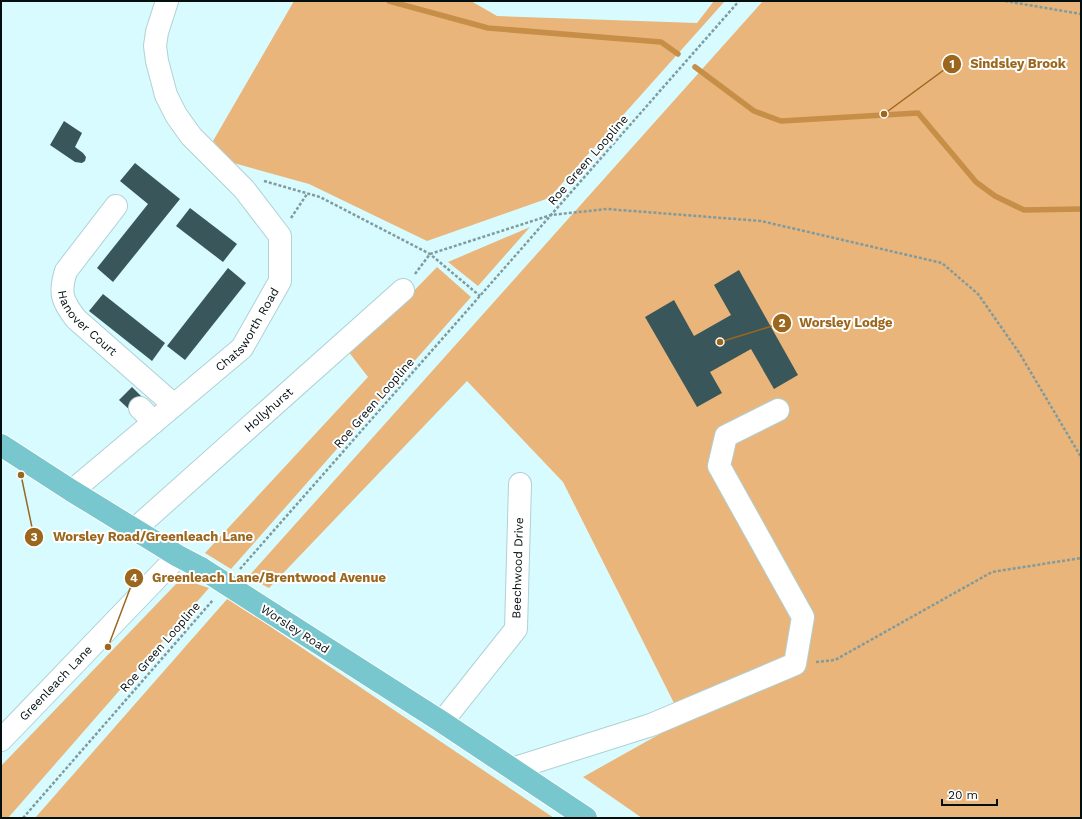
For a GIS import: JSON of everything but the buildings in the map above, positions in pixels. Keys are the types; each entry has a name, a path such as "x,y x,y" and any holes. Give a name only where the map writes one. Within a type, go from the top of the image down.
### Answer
{"main road":[{"name":"Worsley Road","path":"1,445 72,491 178,556 201,568 442,722 586,818"}],"street":[{"path":"167,1 157,32 155,46 156,61 166,95 176,115 191,136 244,189 280,236"},
{"name":"Hanover Court","path":"116,206 66,271 62,284 63,297 67,307 76,319 174,405"},
{"name":"Chatsworth Road","path":"72,491 147,415 174,405 242,348 280,280 280,236"},
{"name":"Hollyhurst","path":"135,529 403,290"},
{"path":"512,769 651,725 795,664 803,617 719,466 726,436 778,410"},
{"name":"Beechwood Drive","path":"442,722 516,629 520,484"},
{"name":"Greenleach Lane","path":"1,740 178,556"}],"path":[{"name":"Roe Green Loopline","path":"238,572 739,1"},
{"path":"1005,1 1081,14"},
{"path":"262,180 320,197 430,254 480,296"},
{"path":"280,236 307,194"},
{"path":"403,290 430,254 551,215 607,209 761,221 942,263 978,294 1020,354 1081,457"},
{"path":"795,664 835,660 992,572 1081,558"},
{"name":"Roe Green Loopline","path":"22,818 217,596"}],"shaded area":[{"path":"294,1 471,1 497,16 697,23 714,1 725,1 549,198 427,241 309,184 230,162 213,141"},
{"path":"763,1 1081,1 1081,818 642,818 583,777 683,721 563,482 467,381 269,588 248,577"},
{"path":"530,227 478,286 448,262"},
{"path":"437,267 471,297 231,569 205,553 368,377 348,351 407,298"},
{"path":"194,583 209,588 8,818 1,818 1,766 176,584"},
{"path":"228,598 554,818 35,818"}],"waterway":[{"path":"389,1 488,28 661,42 678,54"},
{"path":"695,67 754,111 781,121 918,113 976,182 995,196 1024,210 1081,209"}],"place":[{"name":"Sindsley Brook","path":"884,114"},
{"name":"Worsley Lodge","path":"720,342"},
{"name":"Worsley Road/Greenleach Lane","path":"21,475"},
{"name":"Greenleach Lane/Brentwood Avenue","path":"108,647"}]}
